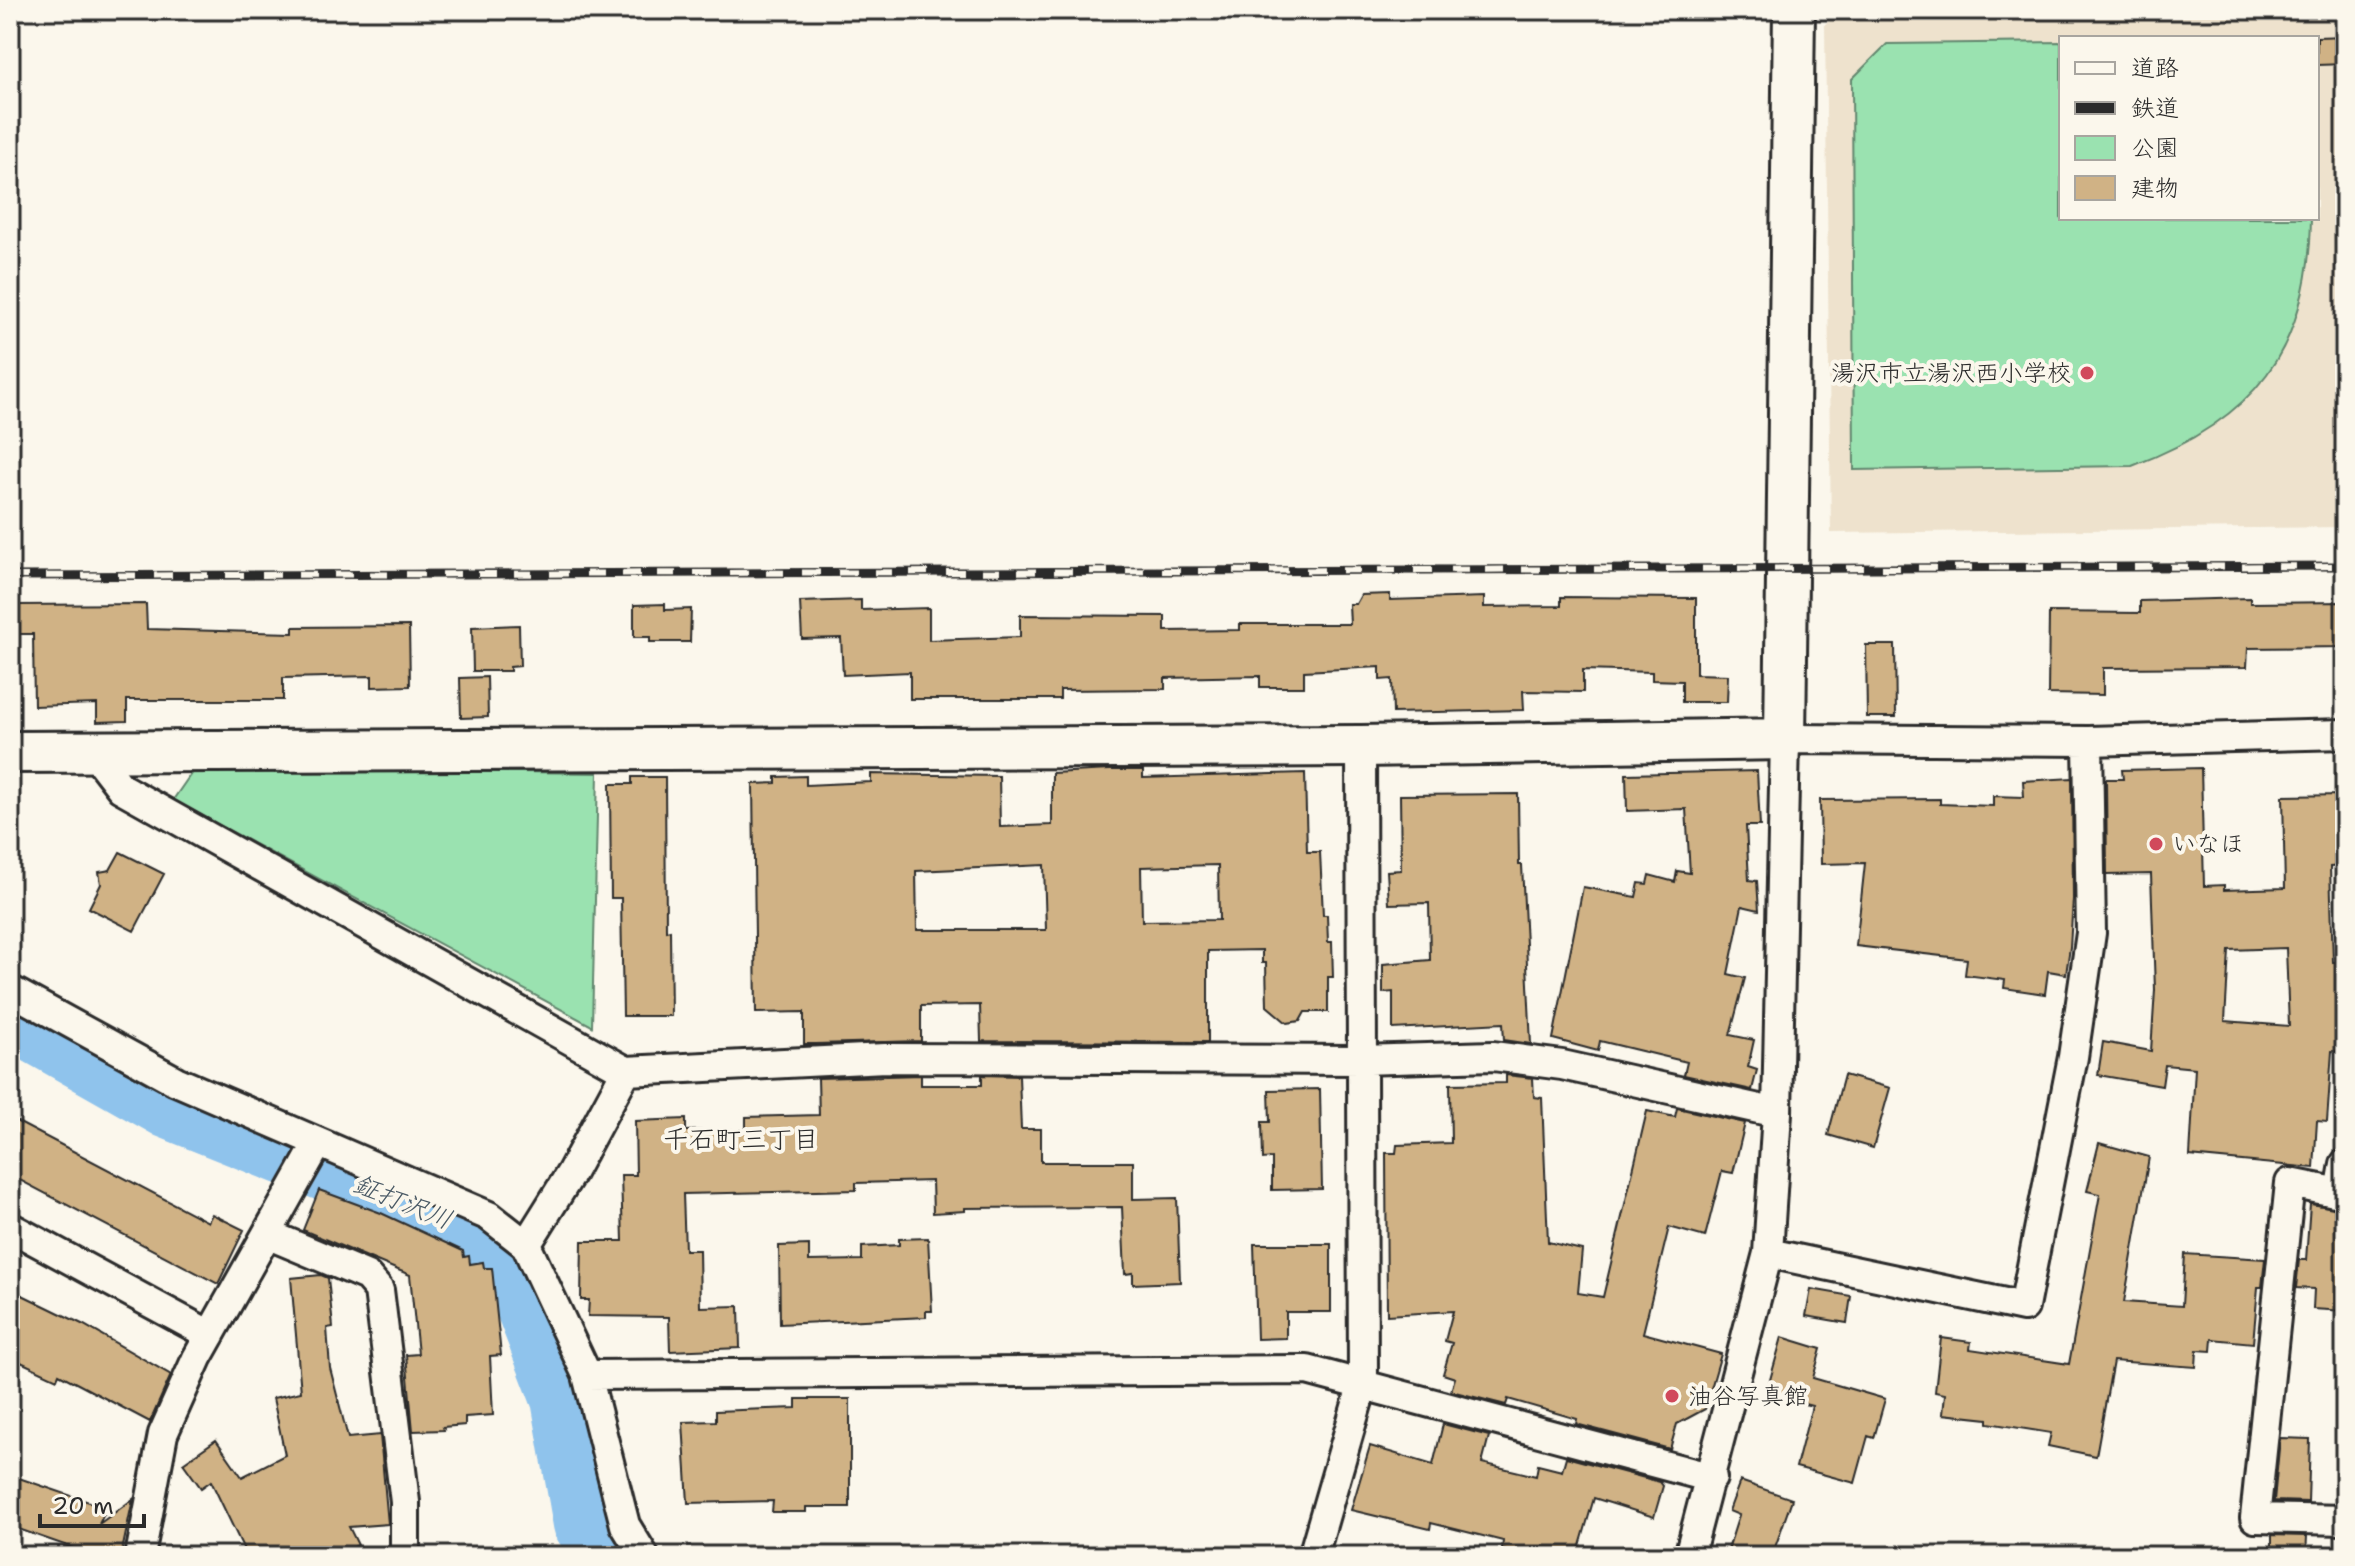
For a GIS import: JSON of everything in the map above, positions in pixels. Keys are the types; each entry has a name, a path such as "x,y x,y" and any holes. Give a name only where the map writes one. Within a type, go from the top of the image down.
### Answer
{"street":[{"path":"1689,1556 1712,1478 1768,1253 1777,1113 1785,739 1794,10"},
{"path":"10,752 1361,746 1785,739 2088,741 2345,734"},
{"path":"1768,1253 2024,1307 2073,1057 2091,933 2088,741"},
{"path":"1313,1556 1363,1383 1361,746"},
{"path":"94,753 121,788 626,1071 885,1058 1361,1060 1493,1056 1562,1065 1777,1113"},
{"path":"10,990 176,1081 489,1216 526,1245 587,1375 625,1525 644,1556"},
{"path":"526,1245 571,1173 626,1071"},
{"path":"140,1556 163,1434 210,1335 318,1144"},
{"path":"2345,1164 2340,1193 2290,1183 2255,1518 2345,1520"},
{"path":"10,1227 210,1335"},
{"path":"267,1234 367,1276 379,1290 405,1502 405,1556"},
{"path":"587,1375 1307,1370 1712,1478"}],"shaded area":[{"name":"湯沢市立湯沢西小学校","path":"2345,10 2345,527 1831,533 1825,24 1837,14"}],"green space":[{"name":"湯沢市立湯沢西小学校","path":"2059,42 2059,220 2311,220 2308,265 2299,306 2286,342 2267,374 2242,402 2212,426 2175,448 2132,466 1854,470 1852,79 1887,44"},
{"path":"195,768 598,773 592,1026 173,800"}],"building":[{"path":"2345,36 2345,64 2319,65 2319,37"},
{"path":"1390,594 1390,600 1484,597 1484,607 1561,606 1561,597 1696,598 1696,674 1728,675 1727,702 1682,702 1682,681 1652,680 1652,672 1583,670 1583,692 1523,691 1524,710 1393,713 1392,679 1380,680 1380,667 1304,671 1304,687 1260,687 1260,676 1165,678 1165,689 1060,690 1060,699 910,699 910,672 843,675 841,638 802,639 800,602 861,600 861,610 929,608 929,640 1020,637 1020,615 1165,616 1165,631 1240,630 1240,624 1350,624 1349,604 1356,604 1361,595"},
{"path":"2250,598 2250,603 2345,602 2345,647 2248,648 2247,667 2103,668 2103,695 2048,694 2049,612 2140,613 2140,601"},
{"path":"146,604 147,629 293,633 293,627 409,626 410,686 372,687 372,676 283,678 283,700 127,700 127,721 97,722 97,704 34,706 33,634 19,634 18,605"},
{"path":"665,604 665,610 691,609 690,642 650,642 650,637 634,637 634,605"},
{"path":"519,625 520,666 510,667 510,671 473,671 472,627"},
{"path":"1866,645 1895,645 1896,717 1867,717"},
{"path":"487,677 488,717 461,718 460,678"},
{"path":"2201,768 2204,886 2224,885 2224,890 2285,888 2283,796 2343,795 2344,866 2330,867 2333,962 2344,962 2344,1052 2332,1051 2327,1122 2317,1121 2314,1168 2190,1156 2195,1068 2165,1065 2162,1086 2098,1075 2103,1042 2151,1051 2155,990 2151,874 2107,875 2106,779 2123,779 2122,770","holes":["2286,948 2289,1026 2225,1021 2229,950"]},
{"path":"1143,770 1143,778 1305,773 1307,852 1320,852 1323,915 1327,915 1328,942 1332,942 1333,977 1328,977 1328,1012 1305,1012 1300,1021 1287,1023 1267,1006 1266,963 1262,963 1262,950 1208,951 1208,1042 981,1041 980,1005 921,1006 921,1041 804,1044 804,1012 756,1013 753,784 776,783 776,777 806,776 806,785 871,782 871,774 999,776 1000,827 1052,825 1052,773","holes":["1044,865 1046,930 917,930 916,871","1218,865 1219,920 1142,921 1141,867"]},
{"path":"1757,771 1760,826 1746,826 1749,880 1757,881 1759,910 1742,906 1728,974 1745,978 1730,1035 1754,1040 1748,1067 1757,1070 1752,1090 1684,1075 1687,1062 1600,1041 1598,1051 1553,1039 1583,887 1636,897 1639,883 1647,884 1649,875 1675,882 1677,871 1690,873 1686,809 1627,811 1626,774"},
{"path":"632,777 665,777 666,931 670,930 671,1016 623,1016 621,898 611,898 610,784 632,784"},
{"path":"2072,778 2073,899 2070,947 2066,974 2048,971 2045,994 2004,988 2005,980 1965,975 1967,959 1856,946 1865,863 1821,864 1820,800 1940,799 1940,804 1993,806 1993,796 2024,797 2023,781"},
{"path":"1518,794 1519,865 1522,865 1531,1044 1504,1040 1503,1023 1393,1029 1393,992 1383,993 1383,964 1430,960 1429,903 1389,904 1387,871 1401,870 1400,795"},
{"path":"120,852 164,874 134,931 89,908 101,884 99,872 110,870"},
{"path":"921,1075 921,1085 982,1085 982,1075 1019,1076 1021,1129 1041,1129 1041,1162 1133,1162 1133,1199 1177,1198 1180,1282 1133,1284 1133,1273 1125,1274 1122,1207 965,1208 965,1211 933,1213 932,1181 856,1183 856,1190 683,1194 685,1250 699,1250 700,1307 739,1306 740,1348 670,1351 669,1317 588,1316 589,1300 581,1300 582,1241 623,1241 621,1175 636,1175 635,1121 686,1119 686,1131 746,1129 746,1117 819,1115 818,1078"},
{"path":"1506,1075 1533,1078 1534,1097 1542,1098 1548,1242 1582,1250 1578,1293 1603,1297 1647,1111 1675,1117 1677,1108 1745,1123 1733,1173 1722,1171 1705,1237 1669,1227 1643,1333 1721,1354 1705,1409 1677,1424 1670,1449 1576,1424 1577,1419 1508,1399 1506,1405 1451,1391 1455,1378 1443,1374 1452,1343 1445,1341 1453,1311 1387,1315 1386,1153 1396,1153 1397,1145 1451,1143 1450,1084 1506,1083"},
{"path":"1844,1075 1890,1088 1873,1148 1828,1135"},
{"path":"1320,1089 1322,1189 1272,1190 1272,1158 1263,1159 1262,1122 1270,1122 1269,1090"},
{"path":"10,1118 208,1222 212,1214 244,1230 218,1284 10,1175"},
{"path":"2099,1143 2149,1157 2124,1302 2182,1306 2185,1254 2265,1259 2262,1287 2258,1287 2253,1343 2212,1339 2211,1351 2197,1350 2196,1367 2113,1361 2096,1456 2048,1446 2051,1433 1988,1423 1988,1419 1943,1414 1945,1394 1935,1392 1941,1338 1971,1342 1970,1349 2069,1364 2100,1194 2087,1191"},
{"path":"319,1190 381,1213 463,1251 464,1257 469,1256 470,1264 483,1262 484,1268 492,1268 501,1355 490,1356 493,1415 465,1417 465,1425 443,1427 444,1430 413,1431 406,1355 418,1354 410,1275 303,1230"},
{"path":"2310,1204 2345,1209 2345,1311 2313,1309 2314,1289 2296,1288 2299,1260 2306,1260"},
{"path":"928,1238 932,1311 926,1311 926,1317 780,1324 779,1246 809,1245 809,1261 862,1260 862,1247 899,1245 899,1239"},
{"path":"1254,1244 1331,1244 1331,1312 1286,1312 1286,1338 1257,1339"},
{"path":"321,1275 328,1278 333,1327 327,1328 330,1368 348,1438 380,1435 388,1524 349,1527 358,1545 337,1556 247,1556 211,1481 201,1488 183,1463 216,1440 242,1477 285,1455 273,1398 301,1392 291,1278"},
{"path":"10,1289 84,1325 171,1375 150,1422 59,1374 57,1379 10,1357"},
{"path":"1811,1289 1851,1296 1847,1323 1806,1316"},
{"path":"1782,1337 1821,1349 1813,1378 1885,1399 1874,1438 1868,1436 1855,1483 1796,1467 1812,1406 1766,1394"},
{"path":"796,1399 850,1399 850,1507 806,1507 806,1512 772,1512 773,1501 688,1503 683,1422 716,1421 716,1411 796,1408"},
{"path":"1443,1424 1489,1436 1482,1463 1536,1476 1538,1465 1562,1471 1566,1457 1660,1482 1663,1486 1654,1517 1594,1498 1577,1556 1530,1556 1502,1549 1503,1541 1431,1523 1430,1529 1351,1510 1370,1446 1433,1465"},
{"path":"2280,1438 2310,1439 2308,1502 2274,1501"},
{"path":"10,1475 107,1508 99,1524 133,1499 121,1556 96,1556 10,1526"},
{"path":"1740,1481 1792,1499 1772,1556 1726,1556 1739,1515 1729,1511"},
{"path":"2272,1535 2307,1536 2306,1556 2272,1556"}],"waterway":[{"name":"鉦打沢川","path":"10,1018 169,1108 469,1228 512,1269 562,1399 584,1524 603,1556"}],"railway":[{"path":"10,576 2345,566"}],"place":[{"name":"湯沢市立湯沢西小学校","path":"2087,373"},
{"name":"いなほ","path":"2156,844"},
{"name":"油谷写真館","path":"1672,1396"}],"district":[{"name":"千石町三丁目","path":"741,1138"}]}
